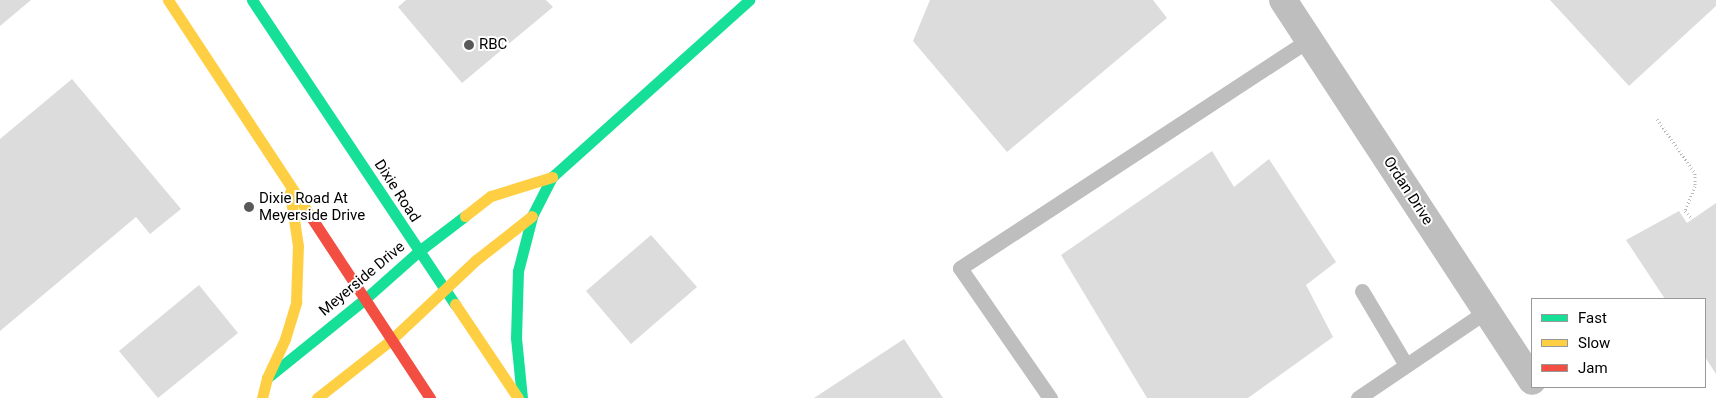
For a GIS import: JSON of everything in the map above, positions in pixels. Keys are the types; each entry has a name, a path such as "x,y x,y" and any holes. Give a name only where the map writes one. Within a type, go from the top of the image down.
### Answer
{"main road":[{"path":"168,0 430,398"},
{"name":"Dixie Road","path":"252,0 518,398"},
{"name":"Meyerside Drive","path":"316,398 391,340 444,288 532,216 552,177 749,0"},
{"name":"Meyerside Drive","path":"267,378 365,299 419,251 491,196 552,177"},
{"path":"262,398 267,378 285,340 296,302 298,246 288,182"},
{"path":"522,398 516,338 518,271 532,216"}],"street":[{"name":"Ordan Drive","path":"1283,0 1485,312 1531,380"}],"lane":[{"path":"1050,398 960,268 1309,40"},
{"path":"1362,291 1406,365"},
{"path":"1358,398 1485,312"}],"path":[{"path":"1657,119 1695,173 1695,186 1685,211 1692,218"}],"building":[{"path":"0,0 31,0 0,26"},
{"name":"RBC","path":"406,0 546,0 553,7 462,83 398,7"},
{"path":"930,0 1153,0 1167,18 1007,152 913,41"},
{"path":"1550,0 1716,0 1716,6 1629,86"},
{"path":"72,79 181,209 150,234 136,217 0,331 0,139"},
{"path":"1212,151 1234,187 1269,159 1336,262 1306,285 1333,337 1248,398 1147,398 1061,255"},
{"path":"1716,203 1716,374 1706,359 1706,298 1664,298 1626,240 1679,211 1687,223"},
{"path":"651,235 697,287 631,344 586,291"},
{"path":"199,285 238,333 158,398 119,351"},
{"path":"904,339 943,398 814,398"}],"traffic: fast":[{"path":"252,0 455,304"},
{"path":"532,216 552,177 749,0"},
{"path":"267,378 365,299 419,251 465,216"},
{"path":"522,398 516,338 518,271 532,217"}],"traffic: slow":[{"path":"168,0 311,217"},
{"path":"465,216 491,196 552,177"},
{"path":"262,398 267,378 285,339 296,302 298,246 290,193"},
{"path":"317,398 391,340 476,260 532,216"},
{"path":"455,304 518,398"}],"traffic: jam":[{"path":"311,217 430,398"}],"place":[{"name":"RBC","path":"469,45"},
{"name":"Dixie Road At Meyerside Drive","path":"249,207"}]}
